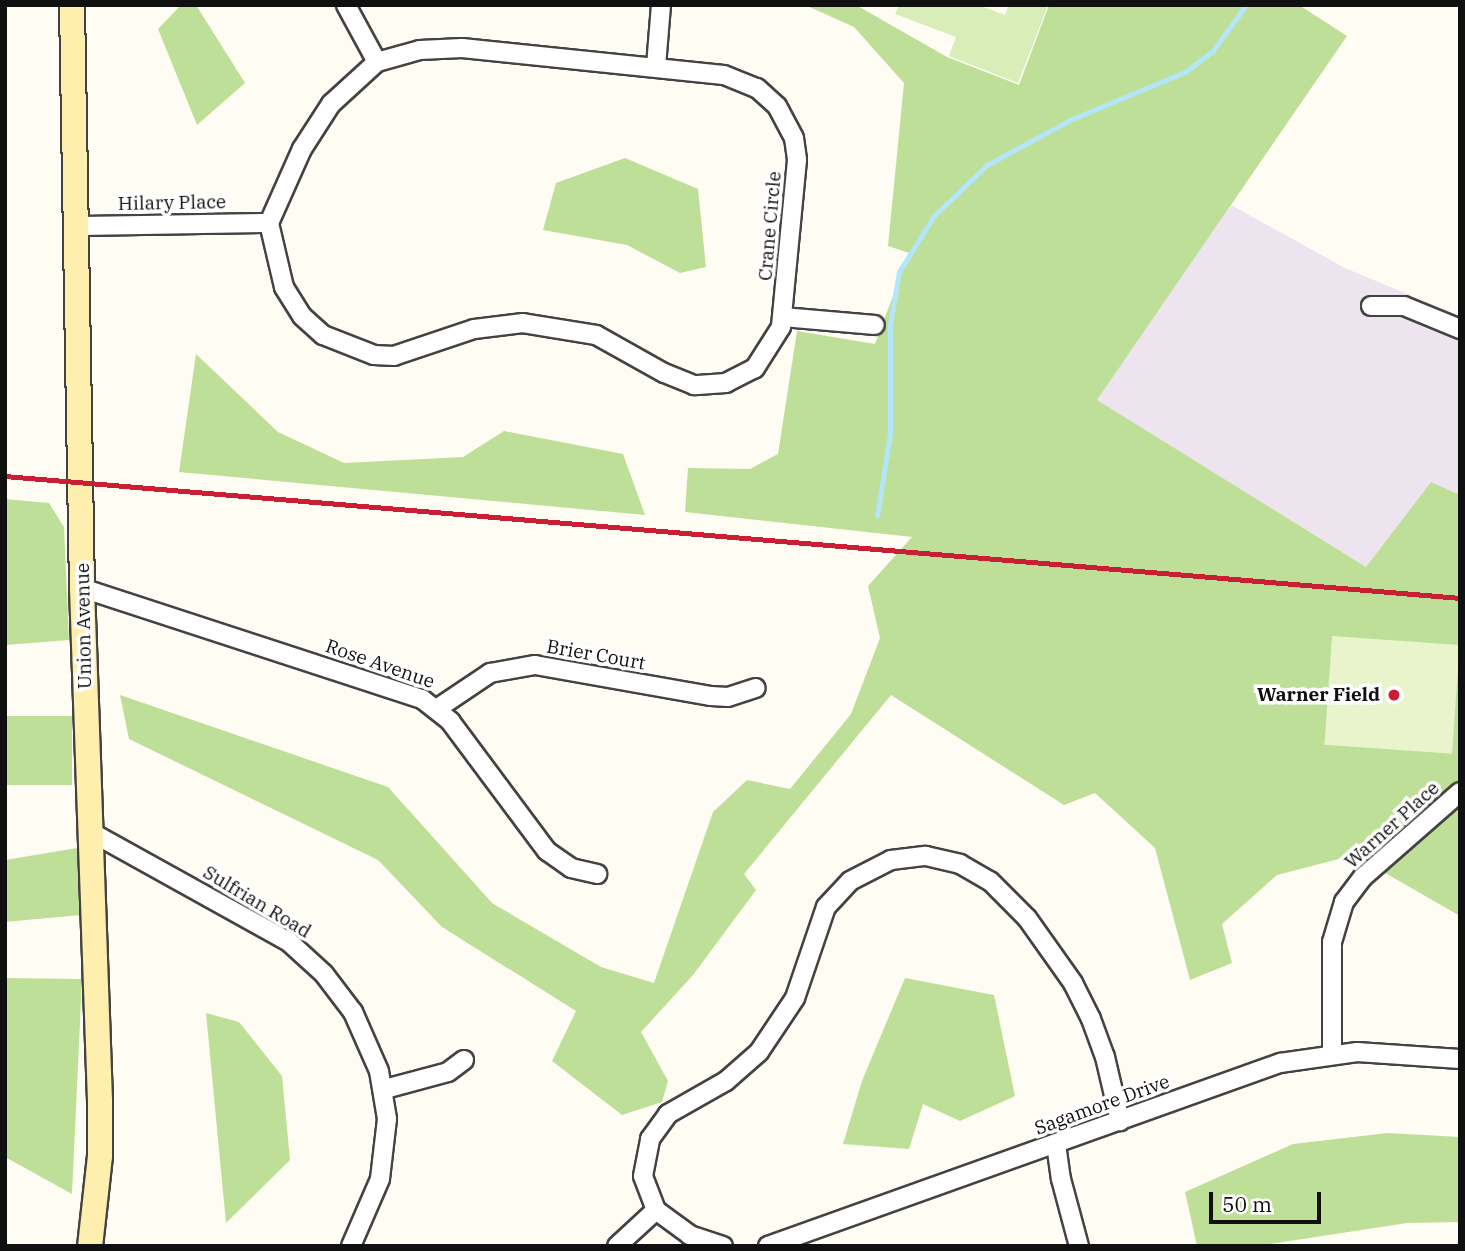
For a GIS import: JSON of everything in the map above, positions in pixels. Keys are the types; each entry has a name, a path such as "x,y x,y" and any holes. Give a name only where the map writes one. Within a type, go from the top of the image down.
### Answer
{"main road":[{"name":"Union Avenue","path":"72,5 82,588 100,1101 98,1181 90,1246"}],"street":[{"path":"346,5 377,62"},
{"path":"656,66 660,5"},
{"name":"Crane Circle","path":"461,48 656,66 741,79 765,93 787,121 797,160 783,317 775,342 755,368 742,377 710,386 678,381 596,335 545,324 497,325 414,352 374,355 323,335 302,316 284,288 269,223 302,149 331,104 377,62 420,50 461,48"},
{"name":"Hilary Place","path":"76,226 269,223"},
{"path":"1371,306 1404,306 1460,329"},
{"path":"783,317 875,325"},
{"name":"Rose Avenue","path":"82,588 439,708 547,851 571,869 597,873"},
{"name":"Brier Court","path":"439,708 490,673 535,665 711,696 728,697 756,688"},
{"name":"Warner Place","path":"1332,1053 1332,942 1344,902 1363,877 1460,792"},
{"name":"Sulfrian Road","path":"89,831 267,929 307,957 352,1012 385,1089 386,1150 380,1179 351,1246"},
{"path":"723,1246 690,1235 656,1210 643,1168 657,1125 680,1105 726,1081 759,1052 795,998 826,907 850,881 903,857 938,858 971,868 1027,918 1066,972 1091,1019 1105,1057 1119,1121"},
{"name":"Sagamore Drive","path":"768,1246 1280,1063 1332,1053 1460,1059"},
{"path":"385,1089 448,1072 464,1060"},
{"path":"1056,1144 1060,1179 1079,1246"},
{"path":"617,1246 656,1210"}],"shaded area":[{"path":"1231,205 1345,268 1460,316 1460,495 1431,483 1366,567 1096,401"}],"green space":[{"path":"181,5 196,5 245,83 197,125 158,29"},
{"path":"805,5 856,5 947,57 1019,85 1049,5 1299,5 1347,36 1097,400 1366,567 1431,482 1460,495 1460,916 1354,855 1277,875 1222,924 1232,963 1190,980 1155,848 1095,793 1064,805 891,695 744,874 756,890 693,975 641,1032 668,1081 662,1102 622,1115 552,1061 576,1011 442,927 378,860 129,739 120,695 388,787 492,903 601,967 654,983 713,812 747,780 790,789 851,714 880,638 868,586 912,537 685,512 688,468 750,469 778,454 797,331 875,344 909,253 888,246 904,83 854,27"},
{"path":"899,5 978,5 1005,15 1009,5 1048,5 1018,83 949,56 956,37 895,14"},
{"path":"625,158 698,189 706,267 680,273 627,245 543,230 556,183"},
{"path":"196,354 278,432 344,463 463,457 504,431 623,454 645,515 179,472"},
{"path":"5,499 49,503 64,527 69,640 5,645"},
{"name":"Warner Field","path":"1332,636 1460,645 1452,754 1324,745"},
{"path":"5,716 72,716 72,785 5,785"},
{"path":"77,848 81,915 5,922 5,860"},
{"path":"5,978 82,979 72,1194 5,1157"},
{"path":"905,978 994,995 1015,1096 960,1121 923,1104 909,1149 843,1144 862,1081"},
{"path":"206,1013 239,1022 282,1076 290,1160 226,1223"},
{"path":"1388,1133 1460,1137 1460,1222 1407,1223 1257,1246 1197,1246 1185,1192 1293,1144"}],"waterway":[{"path":"877,516 890,434 890,325 899,272 934,216 987,165 1070,120 1185,72 1212,52 1246,5"}],"railway":[{"path":"5,476 1460,598"}],"place":[{"name":"Warner Field","path":"1394,695"}]}
